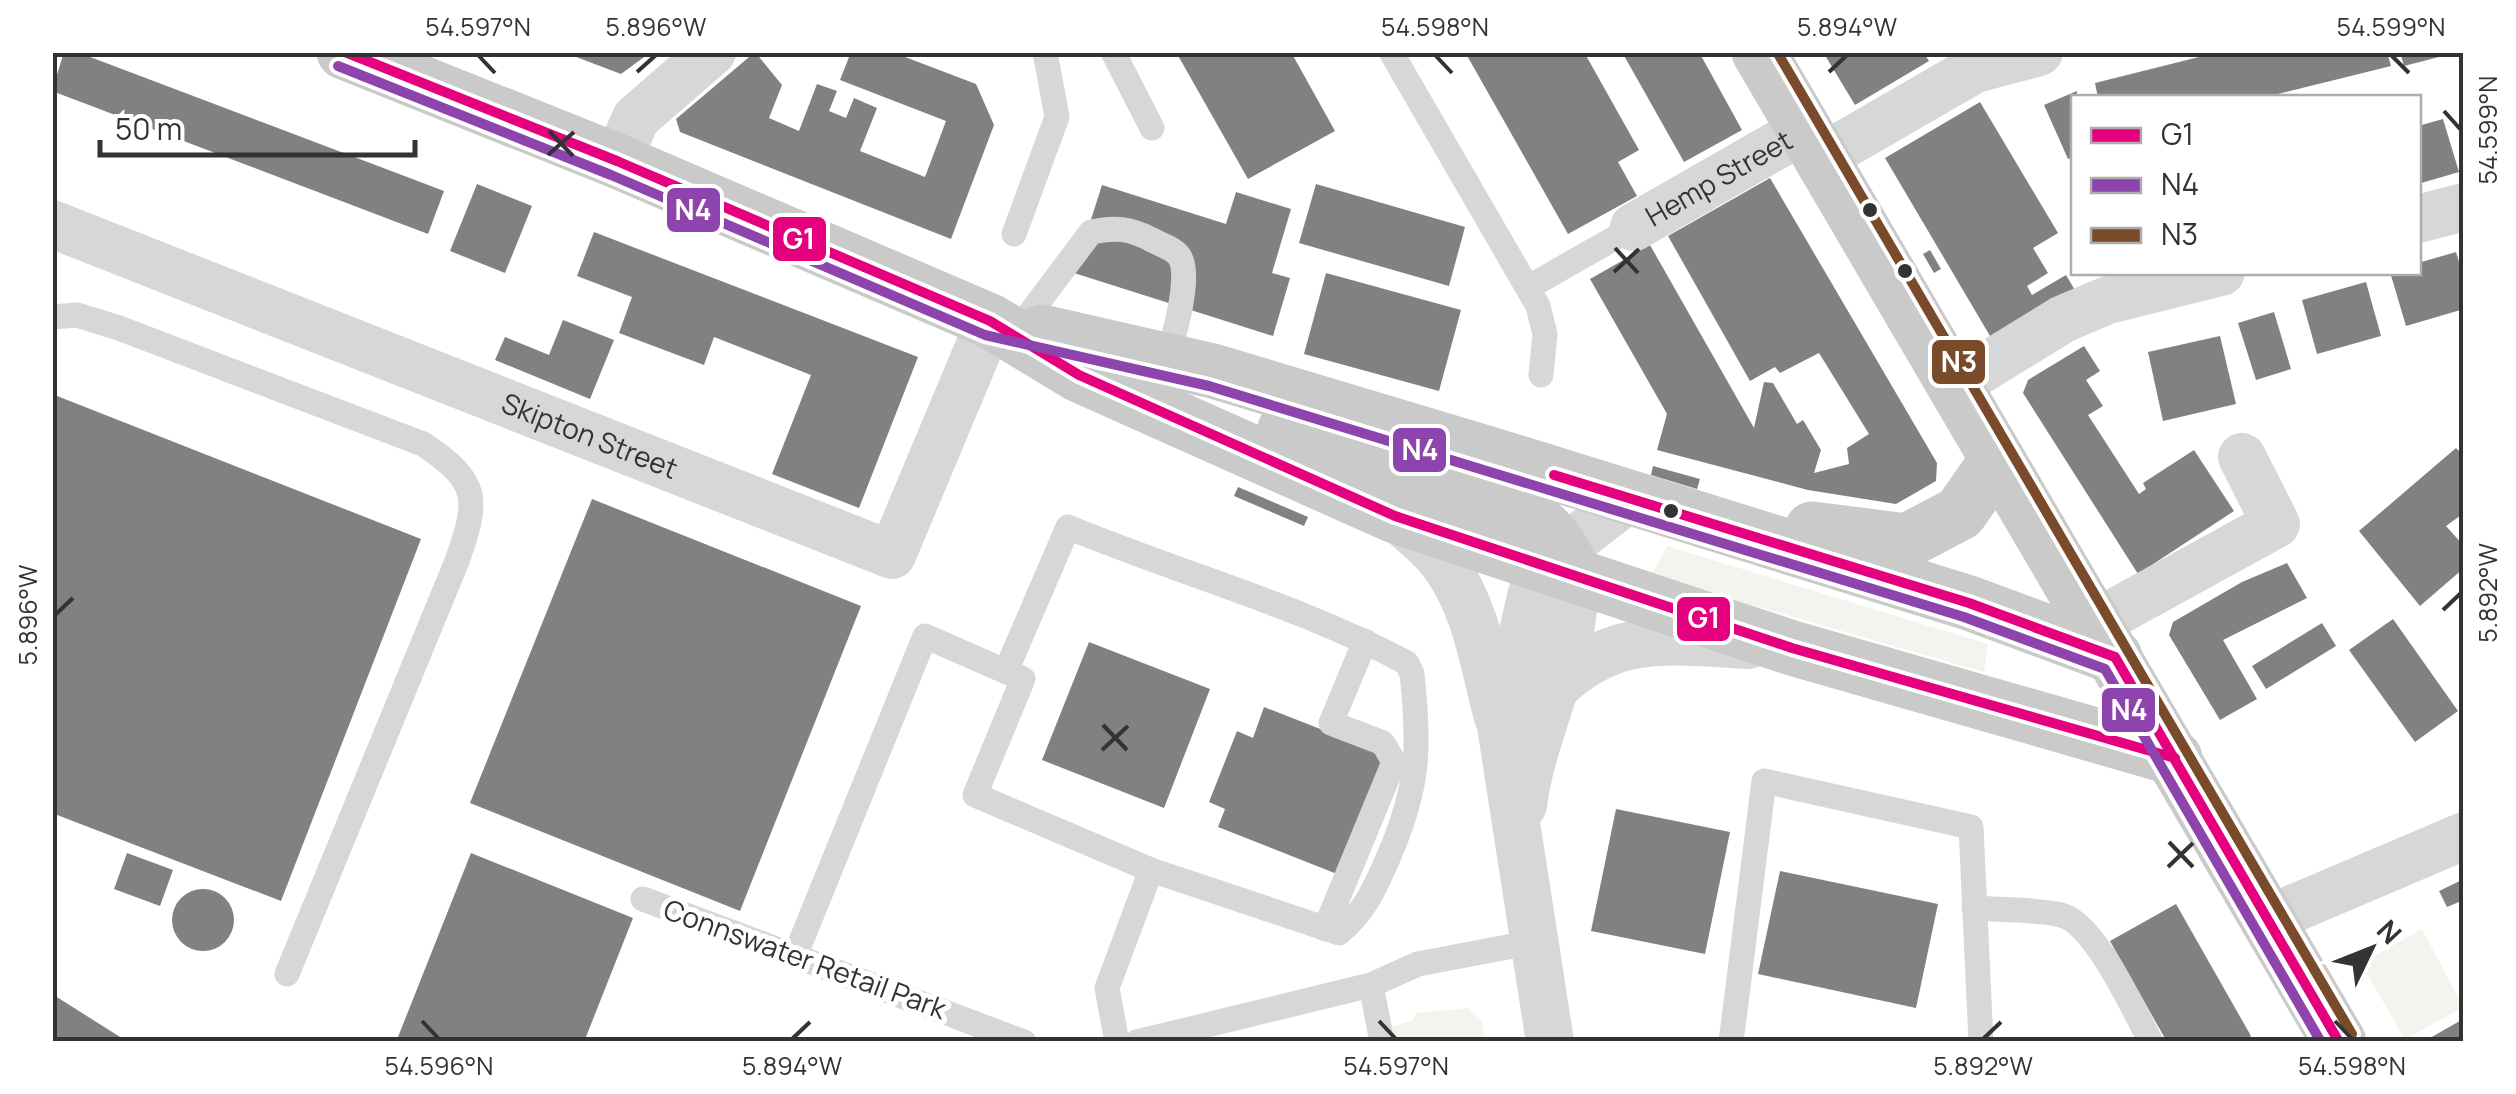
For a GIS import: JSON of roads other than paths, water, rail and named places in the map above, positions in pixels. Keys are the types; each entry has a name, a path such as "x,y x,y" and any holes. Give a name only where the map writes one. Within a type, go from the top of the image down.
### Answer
{"main road":[{"path":"344,52 617,161 1008,328 1048,360 1157,384 1520,508 1562,561"},
{"path":"1759,52 2339,1042"},
{"path":"1157,384 1270,388 1969,603 2104,640"},
{"path":"1157,384 1395,516 1562,561 1792,648 2175,758"},
{"path":"1772,543 1818,526 1907,541 1960,514 1997,460"}],"street":[{"path":"617,161 636,118 712,52"},
{"name":"Hemp Street","path":"1634,227 1975,69 2039,52"},
{"path":"2421,218 2464,207"},
{"name":"Skipton Street","path":"52,224 892,555 1008,328"},
{"path":"1954,386 2063,319 2108,300 2208,275"},
{"path":"2104,640 2276,524 2242,458"},
{"path":"1501,726 1532,593 1628,499"},
{"path":"1395,516 1442,560 1463,595 1501,726 1550,1042"},
{"path":"1518,853 1526,775 1577,605 1562,561"},
{"path":"1550,693 1594,656 1630,644 1652,640 1792,648"},
{"path":"2269,918 2464,836"}],"lane":[{"path":"1014,234 1057,118 1045,52"},
{"path":"1113,52 1152,128"},
{"path":"1391,52 1529,287 1544,322 1541,375"},
{"path":"1008,328 1091,232 1117,227 1140,233 1178,254 1184,268 1157,384"},
{"path":"1529,287 1634,227"},
{"path":"52,316 76,314 119,328 423,444 455,465 472,488 472,520 457,562 287,974"},
{"path":"795,956 925,636 1006,671 1024,678 975,794 1152,870 1339,933 1365,911 1412,802 1418,747 1412,674 1407,663 1274,600 1174,571 1068,527 1006,671"},
{"path":"1326,928 1394,762 1383,744 1330,723 1365,640"},
{"path":"1731,1042 1764,781 1971,826 1981,1042"},
{"path":"1117,1042 1107,988 1152,870"},
{"name":"Connswater Retail Park","path":"643,899 1024,1042"},
{"path":"1974,908 2065,915 2095,944 2151,1042"},
{"path":"1136,1042 1371,986 1418,964 1534,942"},
{"path":"1371,986 1382,1042"}]}
